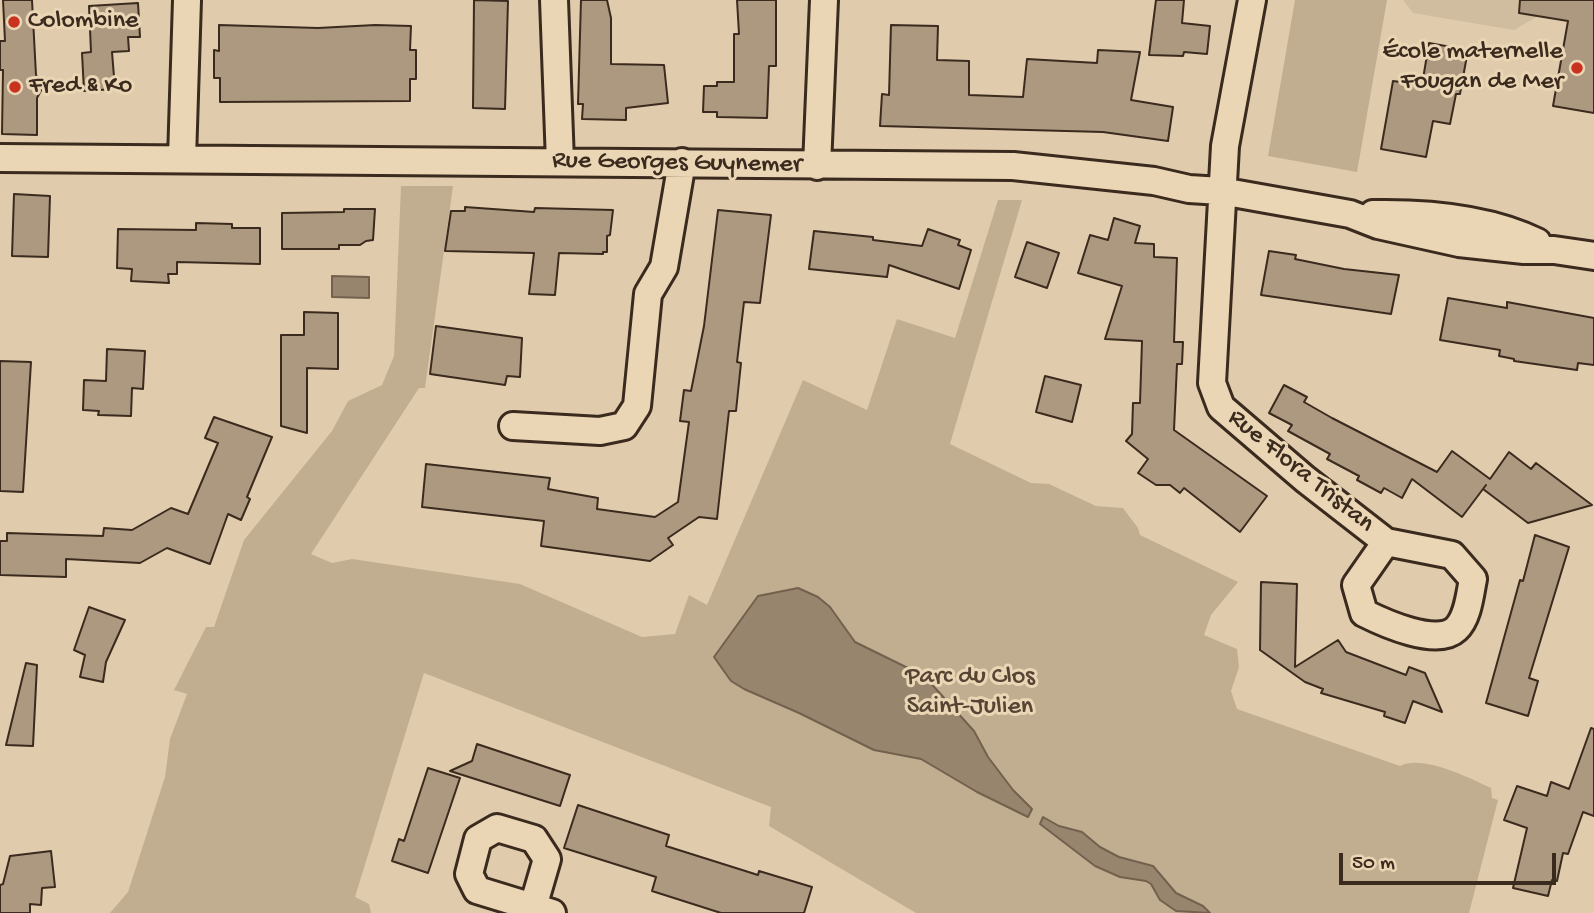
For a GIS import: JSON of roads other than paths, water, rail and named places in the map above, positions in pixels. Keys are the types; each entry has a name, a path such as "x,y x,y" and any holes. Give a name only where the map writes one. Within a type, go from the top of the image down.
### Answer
{"street":[{"path":"182,159 187,0"},
{"path":"554,0 560,162"},
{"path":"817,166 824,0"},
{"name":"Rue Flora Tristan","path":"1252,0 1225,146 1212,383 1221,407 1386,542 1452,555 1474,579 1464,617 1455,630 1440,637 1389,626 1364,613 1356,585 1386,542"},
{"name":"Rue Georges Guynemer","path":"0,158 1013,166 1221,191 1350,214 1378,225 1438,240 1594,256"},
{"path":"513,426 600,431 624,426 637,406 648,294 664,267 682,162"}],"place":[{"name":"Colombine","path":"14,22"},
{"name":"École maternelle Fougan de Mer","path":"1577,68"},
{"name":"Fred & Ko","path":"15,87"}],"park label":[{"name":"Parc du Clos Saint-Julien","path":"970,693"}]}
